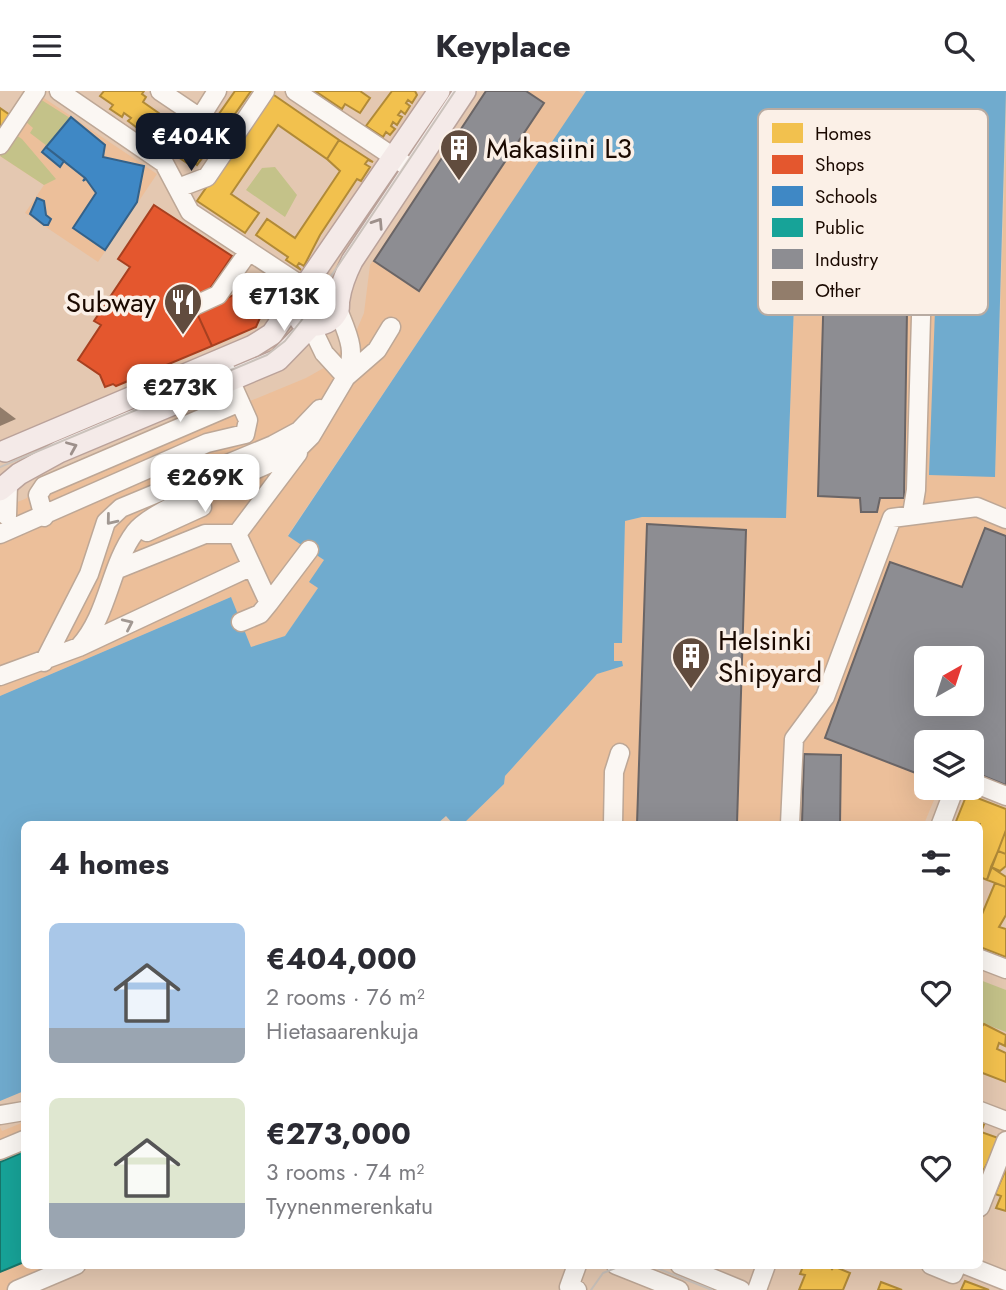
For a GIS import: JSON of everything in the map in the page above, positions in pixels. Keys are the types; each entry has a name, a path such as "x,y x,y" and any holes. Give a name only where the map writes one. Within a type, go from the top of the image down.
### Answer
{"main road":[{"path":"7,485 13,461 2,450 266,339 299,297 439,91"},
{"path":"299,297 301,321 311,326 323,324 338,310 345,274 466,91"},
{"path":"7,485 59,452 278,360 311,326"}],"street":[{"path":"0,145 36,91"},
{"path":"160,91 200,117 217,91"},
{"path":"178,188 206,177 265,91"},
{"path":"295,91 413,170"},
{"path":"68,94 164,163 190,212 259,251 299,297"},
{"path":"194,306 218,295 259,251"},
{"path":"237,534 311,436 342,385 352,362 352,341 338,310"},
{"path":"912,514 916,490 921,315"},
{"path":"311,326 342,385"},
{"path":"44,661 89,574 106,522 121,508 273,445 299,431 377,350 391,327"},
{"path":"7,485 5,522 44,517 179,455 214,441 245,434 248,420 221,360"},
{"path":"44,517 38,495 44,485 240,402"},
{"path":"169,431 179,455"},
{"path":"79,647 93,632 131,539 152,517 297,450 311,436"},
{"path":"790,821 794,739 825,697 891,518 977,507 1006,519"},
{"path":"118,569 205,534 237,534"},
{"path":"237,534 269,603"},
{"path":"241,622 260,614 309,550"},
{"path":"0,676 79,647 251,566"},
{"path":"613,821 614,772 620,754"},
{"path":"984,787 1006,796"},
{"path":"942,821 950,800"},
{"path":"983,960 1006,969"},
{"path":"0,1115 21,1112"},
{"path":"983,1112 1006,1121"},
{"path":"0,1150 21,1141"},
{"path":"983,1199 1006,1141"},
{"path":"17,1290 67,1269"},
{"path":"576,1269 569,1287 577,1290"},
{"path":"626,1269 679,1290"},
{"path":"690,1269 740,1290"},
{"path":"757,1290 765,1269"},
{"path":"963,1269 1006,1281"}],"shaded area":[{"path":"485,91 578,91 584,95 288,535 324,560 318,588 285,636 251,648 231,597 0,696 0,509 25,499 44,486 306,378 329,365 355,334 364,313 370,265"},
{"path":"41,96 157,174 98,262 25,213 44,185 0,156"},
{"path":"40,99 70,118 47,146 30,133 33,128 25,121"},
{"path":"16,135 56,179 44,185 0,156"},
{"path":"1006,139 1006,785 984,776 984,730 914,730 914,800 934,800 925,821 466,821 504,784 505,776 597,674 623,665 614,661 614,643 622,643 625,521 642,517 786,518 794,315 958,315 995,477"},
{"path":"275,167 297,195 285,217 246,190 262,168"},
{"path":"983,981 1006,990 1006,1032 983,1023"},
{"path":"21,1123 21,1269 67,1269 17,1290 0,1290 0,1127 2,1131"}],"water":[{"path":"586,91 1006,91 995,477 929,475 935,315 988,315 988,109 758,109 758,315 794,315 786,518 642,517 625,521 622,643 614,643 614,661 622,661 623,666 597,674 505,776 504,784 466,821 450,821 446,816 440,821 21,821 21,1092 0,1101 0,696 231,597 251,647 285,636 318,588 309,582 324,560 288,536"}],"building: Homes":[{"path":"104,91 144,91 142,94 146,97 143,102 176,125 179,120 192,124 189,127 193,130 190,135 209,149 197,165 190,159 187,163 175,155 178,151 172,147 169,150 157,142 160,138 143,126 140,130 128,121 131,118 124,113 122,117 110,109 113,105 100,96"},
{"path":"235,91 251,91 219,137 221,139 215,148 204,140 207,136 205,134"},
{"path":"315,91 360,91 370,98 360,113 345,104 342,109"},
{"path":"392,91 415,91 417,95 412,103 408,100 406,103 410,106 405,114 401,111 398,115 402,117 397,125 393,122 391,126 395,129 390,135 386,132 383,137 366,126"},
{"path":"271,93 339,140 327,159 278,125 231,194 259,213 245,233 197,201"},
{"path":"0,108 10,115 0,130"},
{"path":"339,140 373,162 368,160 365,164 370,167 361,181 357,179 320,235 304,266 299,263 297,266 301,270 286,260 288,257 256,235 267,219 295,238 340,171 327,159"},
{"path":"965,800 983,800 1006,809 1006,830 987,880 983,878 983,821 956,821"},
{"path":"1006,830 1006,854 998,851"},
{"path":"998,851 1006,854 1006,866 1000,871 991,867"},
{"path":"991,867 1006,877 1006,887 987,880"},
{"path":"995,883 1006,887 1006,915 999,927 1006,929 1006,957 983,948 983,912"},
{"path":"983,1025 1006,1035 1005,1046 999,1043 997,1049 1006,1053 1006,1082 983,1073"},
{"path":"983,1133 1001,1139 983,1171"},
{"path":"1006,1169 1006,1211 996,1208 1001,1196 995,1194"},
{"path":"802,1269 840,1269 850,1273 843,1290 799,1290 805,1275 800,1274"},
{"path":"965,1281 989,1290 961,1290"},
{"path":"881,1282 902,1290 878,1290"}],"building: Shops":[{"path":"154,205 232,256 207,293 191,300 212,346 116,386 113,384 105,387 100,375 78,360 101,325 94,321 130,267 118,259"},
{"path":"267,281 274,286 256,327 212,346 196,311"}],"building: Schools":[{"path":"71,117 105,145 103,157 144,166 137,202 105,250 73,228 96,193 86,179 83,181 85,178 46,147"},
{"path":"46,147 64,161 60,167 42,152"},
{"path":"37,198 44,201 46,215 51,219 48,225 30,214"}],"building: Public":[{"path":"21,1149 21,1263 0,1272 0,1162 19,1154"}],"building: Industry":[{"name":"Makasiini L3","path":"486,91 526,91 544,103 419,291 374,261"},
{"path":"823,315 907,315 904,498 880,498 877,512 861,512 860,498 818,496"},
{"name":"Helsinki Shipyard","path":"647,524 746,530 737,821 637,821"},
{"path":"985,528 1006,536 1006,785 984,776 984,730 914,730 914,772 825,738 890,562 962,587"},
{"path":"804,754 841,755 840,821 802,821"}],"building: Other":[{"path":"0,407 16,419 0,426"}],"tram line":[{"path":"0,467 267,355 285,341 455,91"},
{"path":"591,1290 603,1273 613,1269"},
{"path":"659,1269 712,1290"}],"place":[{"name":"Makasiini L3","path":"459,182"},
{"name":"Subway","path":"183,336"},
{"name":"Helsinki Shipyard","path":"691,690"}]}
